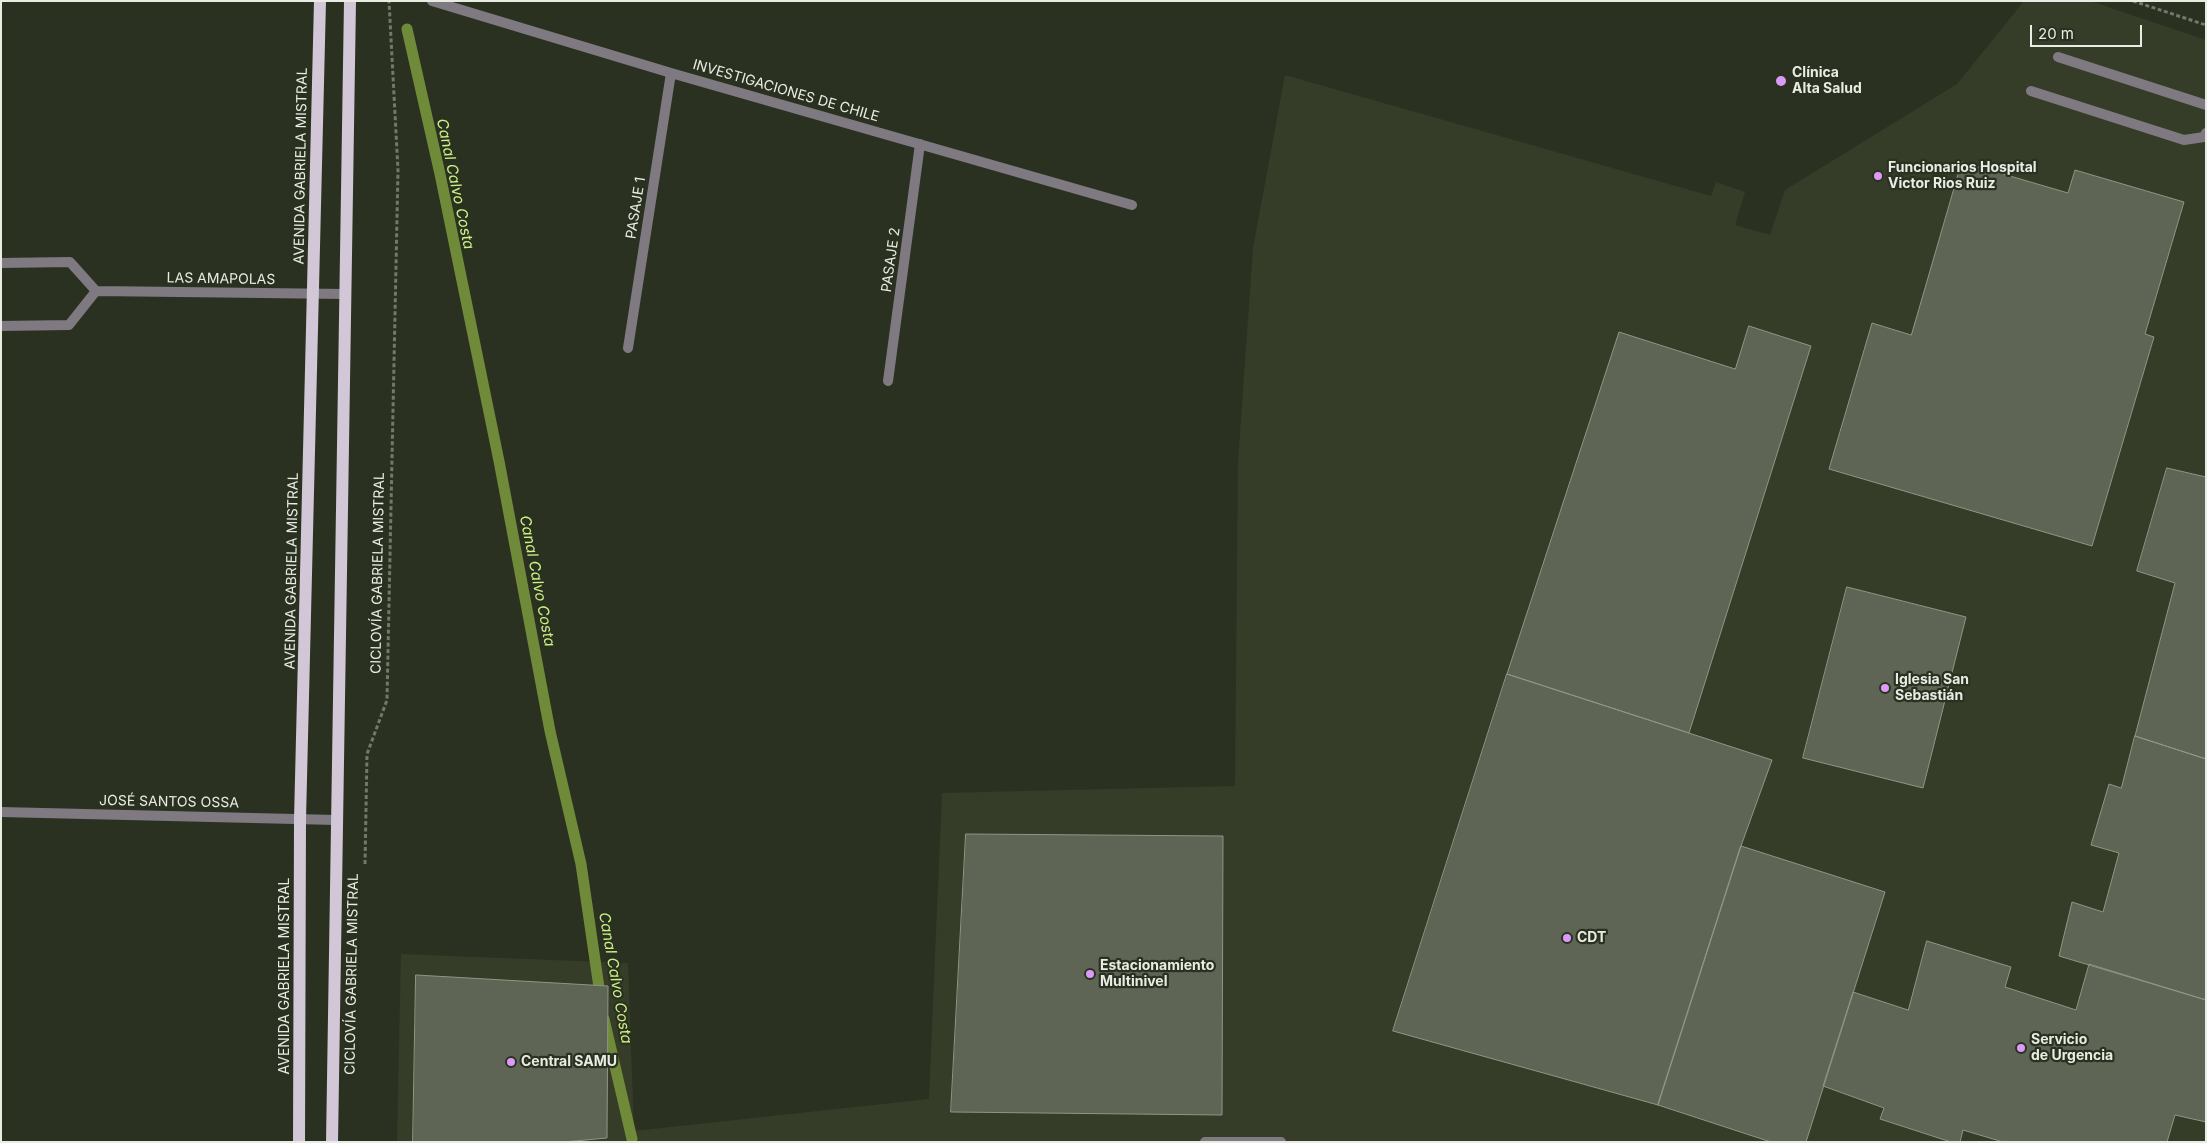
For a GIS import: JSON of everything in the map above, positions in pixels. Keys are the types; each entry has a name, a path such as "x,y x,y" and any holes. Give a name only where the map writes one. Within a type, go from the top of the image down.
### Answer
{"main road":[{"name":"AVENIDA GABRIELA MISTRAL","path":"299,1142 300,819 320,1"},
{"path":"332,1142 350,1"}],"street":[{"name":"INVESTIGACIONES DE CHILE","path":"432,1 671,73 1132,204"},
{"path":"2058,57 2206,105"},
{"name":"PASAJE 1","path":"628,348 671,73"},
{"path":"2031,91 2184,140 2204,138 2206,133"},
{"name":"PASAJE 2","path":"888,381 920,144"},
{"path":"1,263 70,262 96,291 69,325 1,326"},
{"name":"LAS AMAPOLAS","path":"96,291 345,294"},
{"name":"JOSÉ SANTOS OSSA","path":"1,812 337,820"},
{"path":"1205,1142 1281,1142"}],"path":[{"name":"CICLOVÍA GABRIELA MISTRAL","path":"365,873 367,754 387,700 398,170 388,1"},
{"path":"2133,1 2206,25"}],"shaded area":[{"path":"2024,1 2090,1 2206,40 2206,1142 397,1142 401,954 628,963 634,1131 929,1099 942,793 1235,786 1238,462 1253,248 1285,75 1711,196 1716,182 1745,192 1735,225 1770,235 1785,190 1957,84"}],"building":[{"path":"1962,162 2068,193 2075,170 2184,202 2145,334 2154,337 2092,546 1829,469 1872,323 1911,335"},
{"path":"1749,326 1811,346 1689,733 1507,674 1619,332 1735,369"},
{"path":"2167,468 2206,477 2206,759 2135,736 2175,583 2137,571"},
{"name":"Iglesia San Sebastián","path":"1847,587 1966,617 1923,788 1803,758"},
{"name":"CDT","path":"1507,674 1772,760 1741,846 1658,1105 1393,1031"},
{"path":"2135,736 2206,759 2206,1000 2059,956 2072,902 2103,912 2119,853 2091,845 2109,784 2121,788"},
{"name":"Estacionamiento Multinivel","path":"966,834 1223,836 1222,1115 951,1112"},
{"path":"1741,846 1885,892 1806,1142 1771,1142 1658,1105"},
{"name":"Servicio de Urgencia","path":"1927,941 2011,967 2005,987 2076,1010 2089,964 2206,1000 2206,1122 2175,1115 2167,1142 2003,1142 1963,1130 1960,1142 1951,1142 1880,1119 1884,1108 1823,1086 1853,992 1908,1010"},
{"name":"Central SAMU","path":"416,975 608,986 607,1138 564,1142 413,1142"}],"waterway":[{"name":"Canal Calvo Costa","path":"407,29 440,174 499,461 550,731 581,864 601,1001"},
{"name":"Canal Calvo Costa","path":"604,1019 632,1139"}],"place":[{"name":"Clínica Alta Salud","path":"1781,81"},
{"name":"Funcionarios Hospital Victor Rios Ruiz","path":"1878,176"},
{"name":"Iglesia San Sebastián","path":"1885,688"},
{"name":"CDT","path":"1567,938"},
{"name":"Estacionamiento Multinivel","path":"1090,974"},
{"name":"Servicio de Urgencia","path":"2021,1048"},
{"name":"Central SAMU","path":"511,1062"}]}
